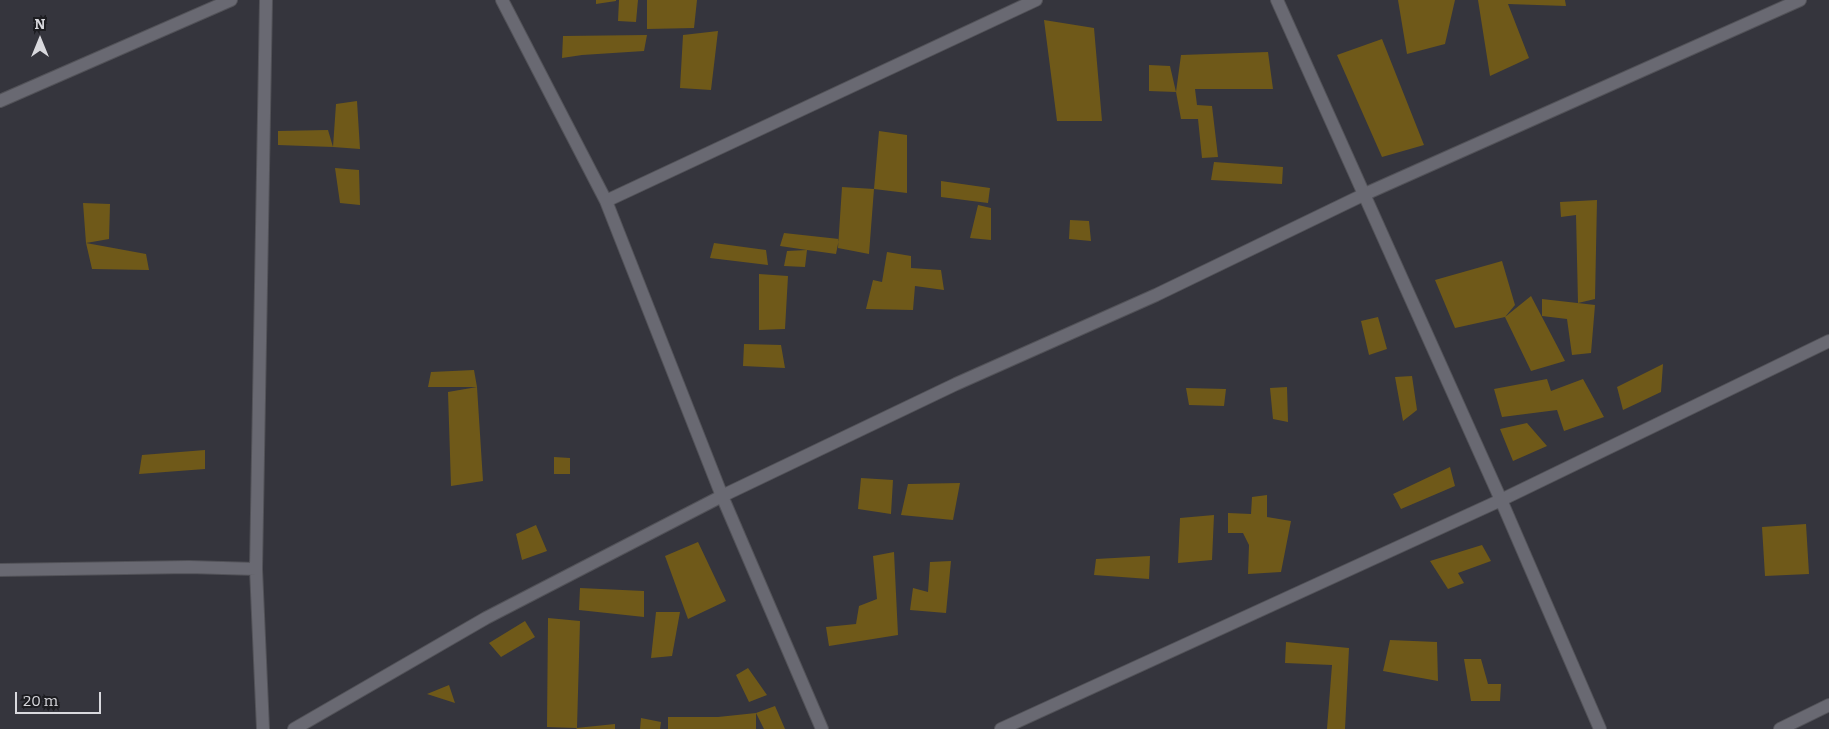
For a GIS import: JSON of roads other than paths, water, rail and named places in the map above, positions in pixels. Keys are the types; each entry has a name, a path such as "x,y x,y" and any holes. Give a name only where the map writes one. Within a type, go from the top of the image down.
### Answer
{"street":[{"path":"0,101 232,0"},
{"path":"263,729 256,569 266,0"},
{"path":"502,0 606,201 722,496 822,729"},
{"path":"606,201 1036,0"},
{"path":"1277,0 1501,500 1600,729"},
{"path":"294,729 486,618 722,496 956,384 1156,295 1365,194 1800,0"},
{"path":"1001,729 1501,500 1829,341"},
{"path":"0,570 189,567 256,569"},
{"path":"1780,729 1829,705"}]}
